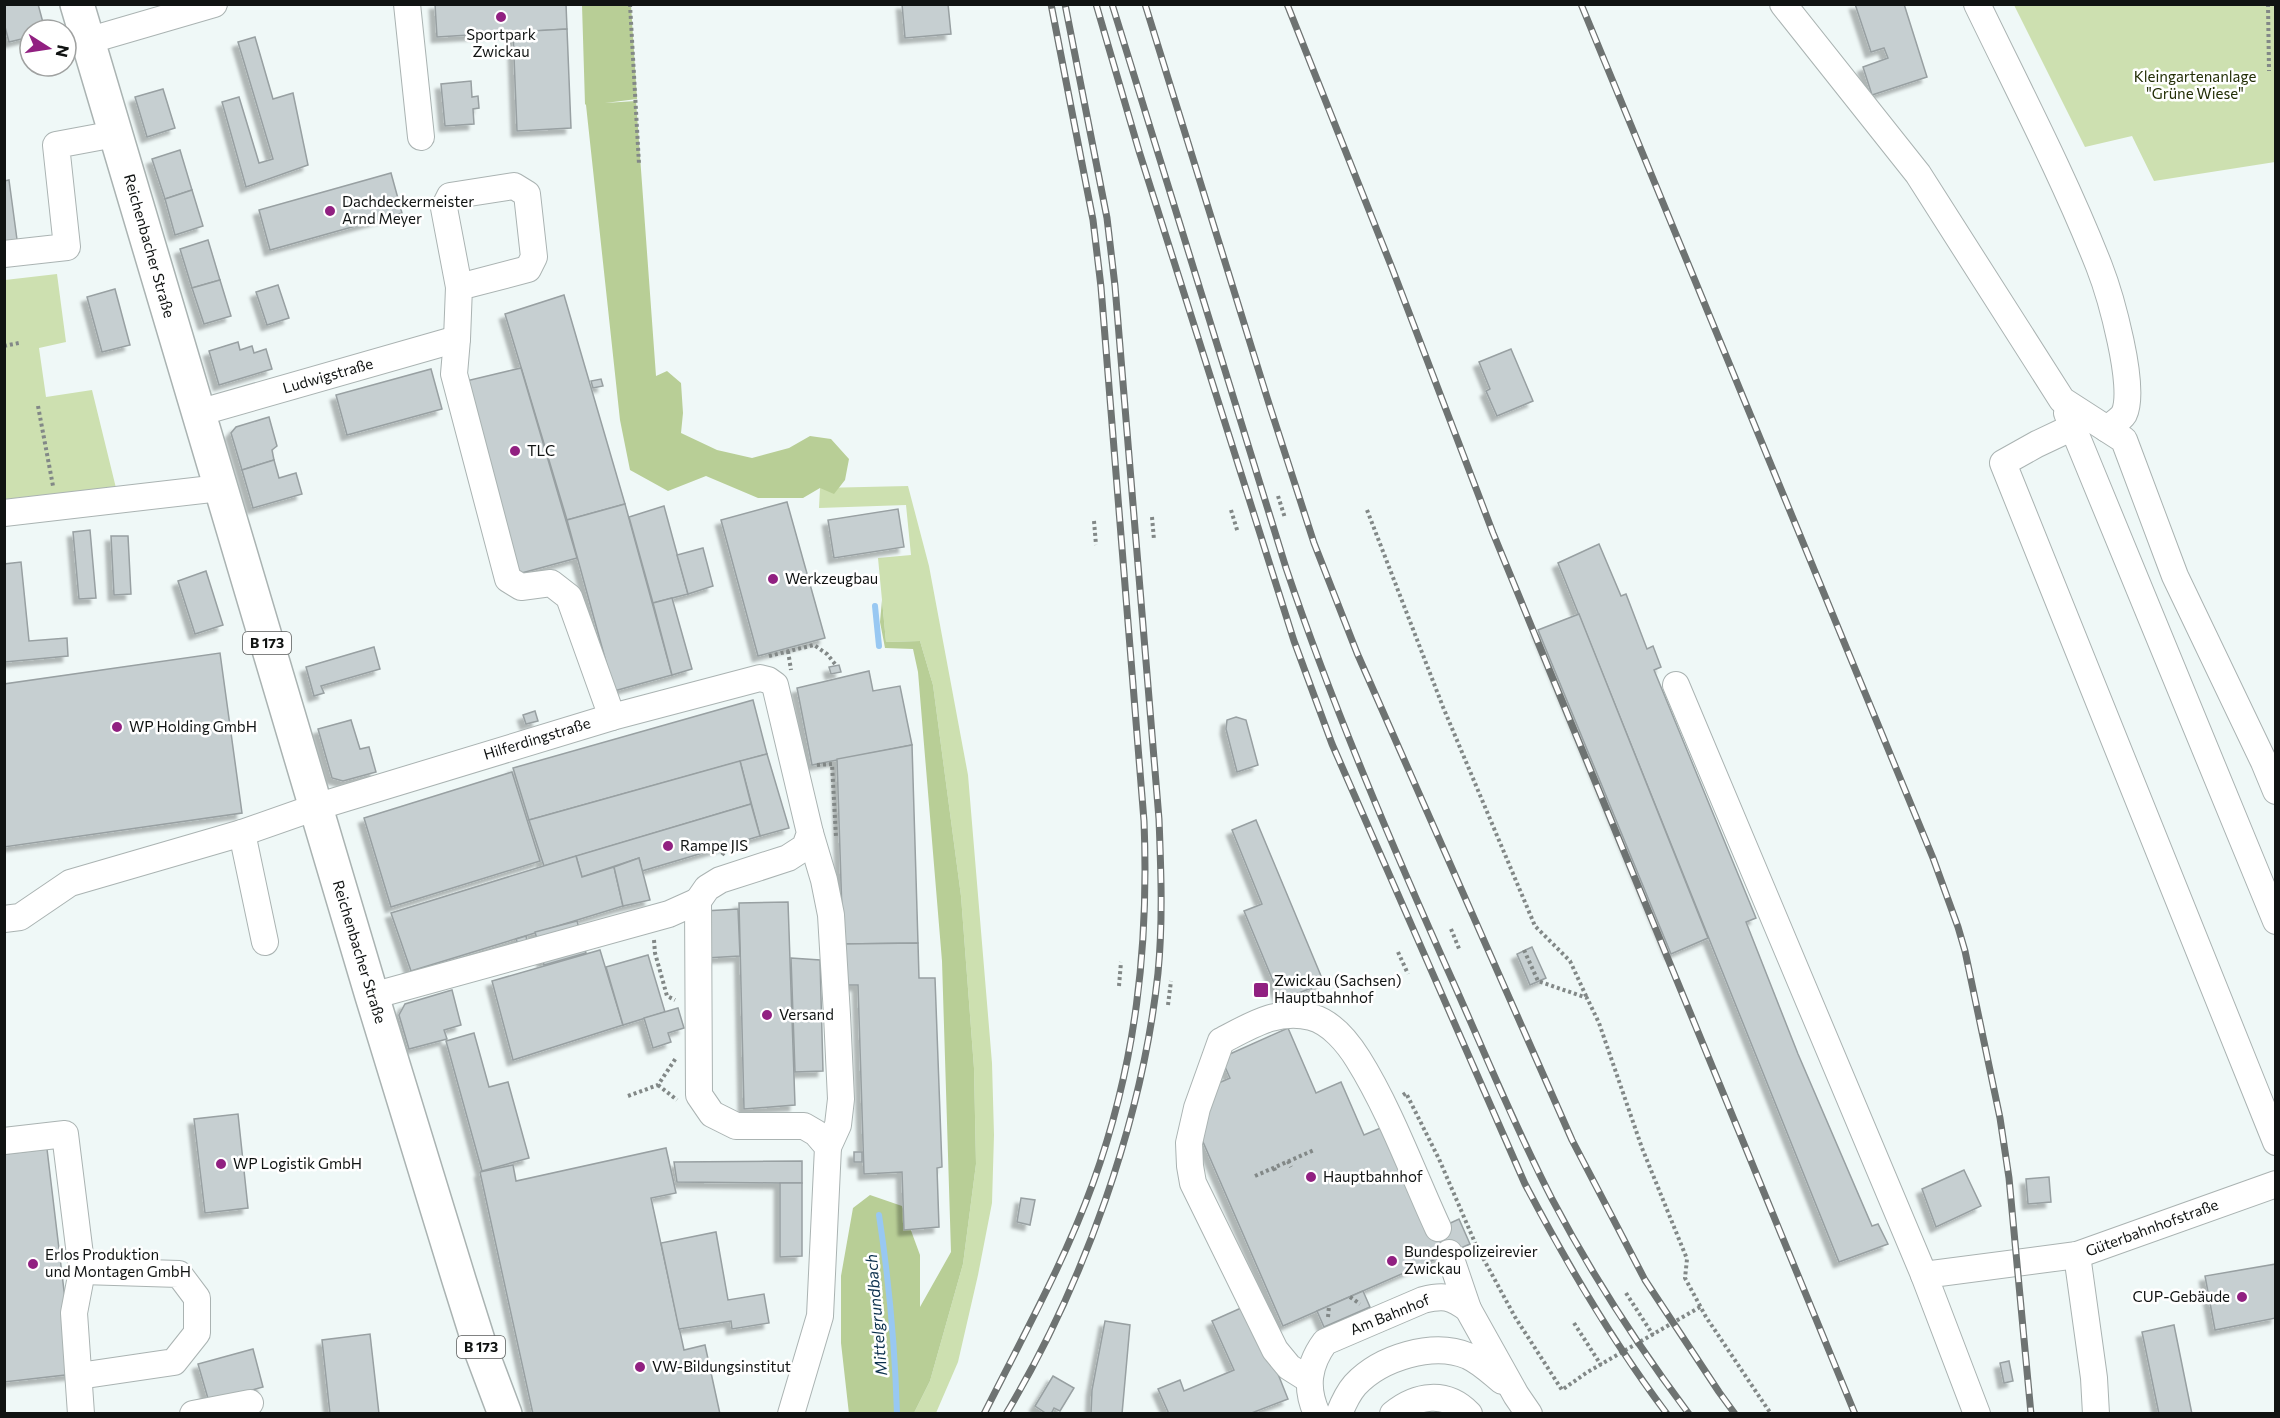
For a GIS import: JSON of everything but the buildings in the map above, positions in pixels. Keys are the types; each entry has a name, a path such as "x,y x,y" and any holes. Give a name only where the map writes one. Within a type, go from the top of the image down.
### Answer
{"main road":[{"name":"Reichenbacher Straße","path":"77,4 372,996 482,1353 505,1413"}],"street":[{"path":"87,41 214,4"},
{"path":"407,4 421,137"},
{"path":"1783,4 1918,174 2061,400 2276,921"},
{"path":"1977,4 2034,122 2100,268 2122,346 2128,391 2124,414 2107,429"},
{"path":"4,254 67,247 56,145 115,134"},
{"path":"459,287 528,269 534,257 527,194 513,186 450,196 444,208 459,287 454,374 508,579 521,587 551,582 569,597 612,717"},
{"name":"Ludwigstraße","path":"198,413 457,339"},
{"path":"2061,400 2124,440 2175,576 2276,791"},
{"path":"2073,428 2003,463 2276,1142"},
{"path":"4,513 220,488"},
{"name":"Hilferdingstraße","path":"4,919 20,917 70,883 612,717 760,678 775,685 810,833"},
{"path":"1676,686 1924,1275 1977,1413"},
{"path":"242,832 265,942"},
{"path":"372,996 669,914 698,901 707,888 720,880 788,858 805,847 810,833"},
{"path":"791,1413 820,1316 828,1147 838,1125 841,1099 831,915 824,880 810,833"},
{"path":"698,901 699,1095 712,1114 736,1126 804,1126 816,1133 828,1147"},
{"path":"1317,1413 1311,1402 1308,1379 1289,1367 1275,1350 1193,1183 1189,1143 1197,1108 1221,1041 1265,1019 1286,1014 1312,1017 1332,1027 1357,1058 1382,1105 1438,1228"},
{"path":"4,1141 65,1134 82,1271 74,1313 81,1413"},
{"name":"Güterbahnhofstraße","path":"2096,1413 2094,1378 2077,1255 2276,1184"},
{"path":"1449,1253 1468,1309 1523,1404"},
{"path":"1924,1275 2077,1255"},
{"path":"79,1376 174,1362 197,1333 197,1298 179,1275 82,1271"},
{"name":"Am Bahnhof","path":"1308,1379 1315,1355 1325,1342 1370,1322 1423,1300 1439,1296 1455,1299 1468,1309"},
{"path":"1339,1413 1351,1390 1360,1381 1387,1363 1406,1355 1438,1350 1466,1356 1487,1368 1523,1404"},
{"path":"1393,1413 1405,1404 1431,1397 1451,1400 1469,1413"},
{"path":"193,1413 250,1403"}],"path":[{"path":"630,4 639,164"},
{"path":"2268,4 2269,71"},
{"path":"4,346 19,343"},
{"path":"38,406 57,507"},
{"path":"1278,496 1285,518"},
{"path":"1231,510 1238,533"},
{"path":"1367,510 1443,707 1535,926 1570,961 1599,1023 1642,1148 1687,1259 1685,1278 1700,1307 1771,1413"},
{"path":"1152,517 1154,540"},
{"path":"1095,521 1096,545"},
{"path":"807,766 832,764 837,842"},
{"path":"1451,929 1460,951"},
{"path":"1524,950 1538,981 1587,998"},
{"path":"1398,952 1408,974"},
{"path":"1119,986 1120,962"},
{"path":"1168,1005 1171,981"},
{"path":"658,1085 684,1106"},
{"path":"1382,1105 1406,1093 1439,1159 1476,1245 1515,1317 1562,1390 1700,1307"},
{"path":"1256,1176 1314,1150"},
{"path":"1288,1161 1291,1167"},
{"path":"1274,1168 1276,1173"},
{"path":"1626,1293 1653,1335"},
{"path":"1574,1323 1601,1365"}],"green space":[{"path":"582,5 631,5 637,99 605,103 636,101 656,376 667,371 681,383 683,413 681,433 717,450 752,458 789,448 810,436 831,439 849,459 845,480 834,494 820,488 803,498 758,498 706,476 668,491 630,470 620,420 585,104"},
{"name":"Kleingartenanlage \"Grüne Wiese\"","path":"2014,5 2275,5 2275,162 2154,181 2132,136 2085,147"},
{"path":"57,274 66,342 39,348 46,397 92,390 116,488 5,499 5,280"},
{"path":"908,486 929,566 968,775 992,1063 994,1135 992,1203 958,1362 936,1413 914,1413 930,1381 963,1264 976,1164 974,1068 961,896 933,685 920,641 886,642 878,558 911,555 906,505 819,508 820,488"},
{"path":"882,600 886,642 920,641 933,685 961,896 974,1068 976,1164 963,1264 930,1381 914,1413 849,1414 841,1343 841,1276 853,1208 870,1195 902,1206 920,1255 920,1307 951,1252 942,961 918,672 913,649 885,648 880,622"}],"waterway":[{"name":"Mittelgrundbach","path":"875,606 879,646"},
{"name":"Mittelgrundbach","path":"879,1215 891,1314 897,1414"}],"railway":[{"path":"984,1414 1069,1242 1082,1213 1108,1138 1129,1049 1136,1004 1144,914 1144,821 1101,287 1093,220 1051,4"},
{"path":"1006,1414 1060,1312 1105,1201 1138,1087 1150,1030 1161,935 1159,819 1115,286 1107,218 1065,4"},
{"path":"1096,4 1139,151 1294,641 1332,744 1525,1184 1591,1302 1667,1414"},
{"path":"1112,4 1286,568 1304,621 1365,778 1502,1092 1552,1199 1616,1310 1689,1414"},
{"path":"1145,4 1314,543 1357,653 1572,1140 1645,1280 1735,1414"},
{"path":"1287,4 1392,268 1493,533 1855,1414"},
{"path":"1581,4 1933,858 1958,927 2000,1118 2009,1178 2031,1414"}],"place":[{"name":"Sportpark Zwickau","path":"501,17"},
{"name":"Dachdeckermeister Arnd Meyer","path":"330,211"},
{"name":"TLC","path":"515,451"},
{"name":"Werkzeugbau","path":"773,579"},
{"name":"WP Holding GmbH","path":"117,727"},
{"name":"Rampe JIS","path":"668,846"},
{"name":"Zwickau (Sachsen) Hauptbahnhof","path":"1261,990"},
{"name":"Versand","path":"767,1015"},
{"name":"WP Logistik GmbH","path":"221,1164"},
{"name":"Hauptbahnhof","path":"1311,1177"},
{"name":"Bundespolizeirevier Zwickau","path":"1392,1261"},
{"name":"Erlos Produktion und Montagen GmbH","path":"33,1264"},
{"name":"CUP-Gebäude","path":"2242,1297"},
{"name":"VW-Bildungsinstitut","path":"640,1367"}]}
